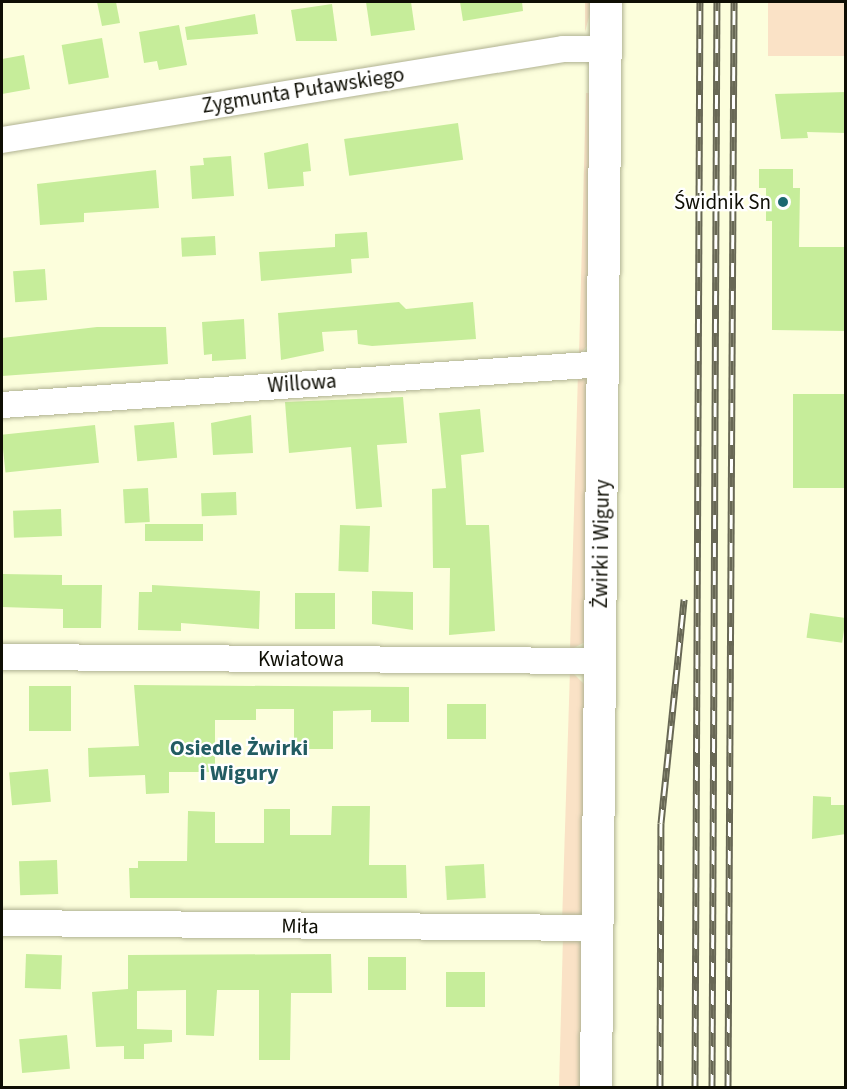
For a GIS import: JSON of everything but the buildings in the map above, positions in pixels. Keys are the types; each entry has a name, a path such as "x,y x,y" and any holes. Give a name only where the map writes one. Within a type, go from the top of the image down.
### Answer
{"main road":[{"name":"Żwirki i Wigury","path":"596,1088 606,2"}],"street":[{"name":"Zygmunta Puławskiego","path":"2,140 551,51 606,48"},
{"name":"Willowa","path":"2,405 603,364"},
{"name":"Kwiatowa","path":"2,657 600,661"},
{"name":"Miła","path":"2,923 598,928"}],"shaded area":[{"path":"585,2 593,2 585,32"},
{"path":"768,2 845,2 845,56 768,56"},
{"path":"586,93 593,93 589,344 579,355"},
{"path":"578,373 587,380 585,642 570,650"},
{"path":"570,670 586,686 583,914 562,923"},
{"path":"563,936 582,943 584,1087 559,1088"}],"railway":[{"path":"695,1088 700,2"},
{"path":"712,1088 717,2"},
{"path":"728,1088 734,2"},
{"path":"660,1088 661,823 684,599"}],"place":[{"name":"Świdnik Sn","path":"783,202"}],"district":[{"name":"Osiedle Żwirki i Wigury","path":"239,760"}]}
